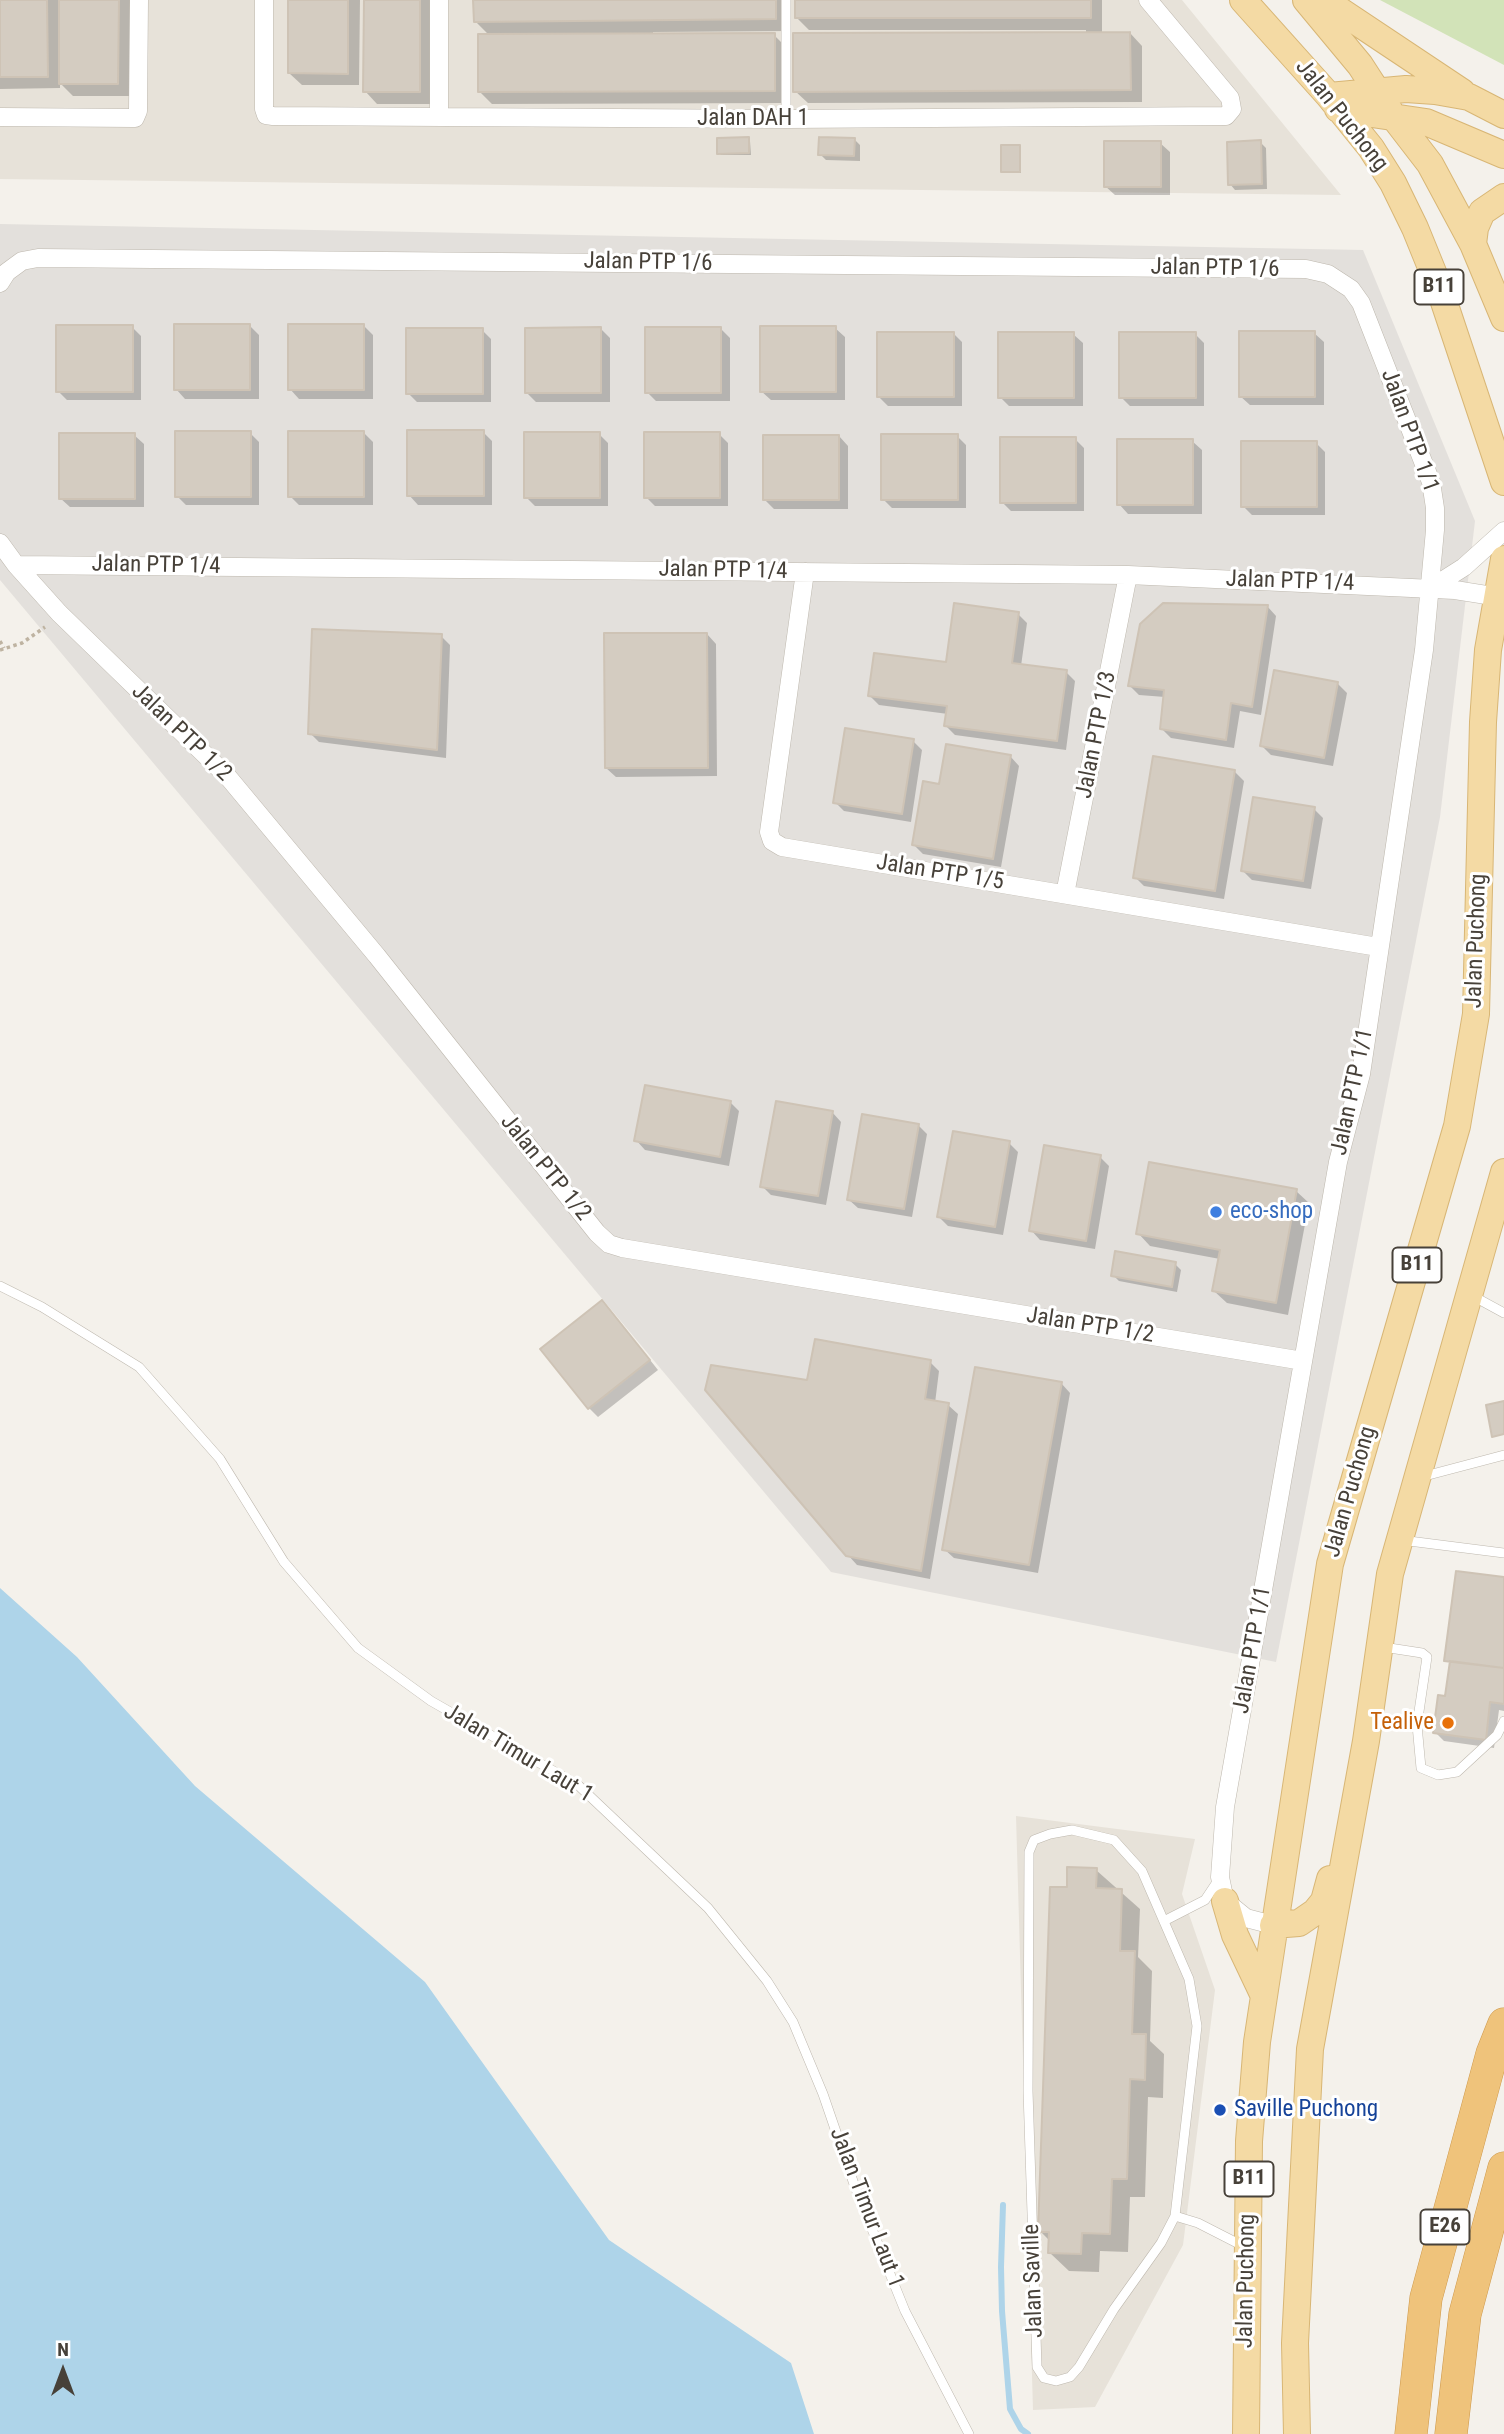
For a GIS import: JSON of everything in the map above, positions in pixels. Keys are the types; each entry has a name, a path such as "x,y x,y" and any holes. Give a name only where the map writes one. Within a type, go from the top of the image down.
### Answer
{"highway":[{"name":"E26","path":"1411,2434 1426,2298 1492,2054 1504,2024"},
{"name":"E26","path":"1451,2434 1465,2314 1504,2168"}],"main road":[{"name":"Jalan Puchong","path":"1243,0 1371,148 1393,183 1439,287 1504,482"},
{"name":"Jalan Puchong","path":"1306,0 1360,65 1393,116 1430,164 1473,244 1504,318"},
{"path":"1324,0 1469,97 1504,115"},
{"path":"1334,103 1406,89 1469,97"},
{"path":"1334,103 1426,122 1504,155"},
{"path":"1473,244 1475,228 1482,212 1504,197"},
{"name":"Jalan Puchong","path":"1246,2434 1249,2141 1256,2042 1330,1564 1457,1126 1476,1014 1483,722 1488,650 1501,598 1504,559"},
{"name":"B11","path":"1297,2434 1295,2343 1310,2049 1366,1741 1390,1574 1504,1172"},
{"path":"1273,1924 1299,1923 1315,1912 1324,1901 1333,1869 1341,1817 1366,1741"},
{"path":"1222,1889 1235,1934 1263,1994"}],"street":[{"path":"0,117 135,118 138,110 139,0"},
{"name":"Jalan DAH 1","path":"264,0 264,109 266,115 272,116 786,119 1226,116 1232,109 1230,98 1148,0"},
{"path":"439,0 439,117"},
{"name":"Jalan PTP 1/6","path":"0,283 7,272 22,261 38,258 1307,269"},
{"name":"Jalan PTP 1/1","path":"1222,1889 1225,1807 1338,1163 1361,1074 1424,650 1435,530 1431,482 1361,303 1351,289 1328,274 1307,269"},
{"path":"1431,588 1464,566 1504,531"},
{"path":"0,543 16,565"},
{"name":"Jalan PTP 1/4","path":"16,565 1128,575 1431,588 1478,592 1501,598"},
{"name":"Jalan PTP 1/2","path":"16,565 59,613 228,777 377,956 597,1233 609,1244 1303,1361"},
{"name":"Jalan PTP 1/5","path":"805,572 769,832 772,841 782,847 1378,947"},
{"name":"Jalan PTP 1/3","path":"1065,894 1128,575"},
{"path":"1222,1889 1246,1918 1273,1924"}],"lane":[{"path":"786,0 786,119"},
{"name":"Jalan Timur Laut 1","path":"0,1286 42,1307 139,1367 220,1459 284,1562 358,1648 430,1701 578,1784 708,1908 766,1981 793,2022 905,2311 969,2434"},
{"path":"1470,1295 1504,1313"},
{"path":"1418,1478 1504,1455"},
{"path":"1399,1540 1504,1553"},
{"path":"1378,1647 1422,1653 1427,1657 1417,1724 1421,1768 1437,1775 1457,1772 1497,1735 1504,1721"},
{"name":"Jalan Saville","path":"1072,1830 1114,1840 1142,1871 1164,1921 1189,1979 1197,2026 1175,2216 1161,2243 1114,2309 1079,2367 1070,2377 1056,2381 1044,2378 1037,2367 1028,2091 1029,1852 1034,1840 1072,1830"},
{"path":"1164,1921 1222,1889"},
{"path":"1175,2216 1198,2223 1248,2248"}],"path":[{"path":"0,641 2,649 22,643 44,628 59,613"}],"shaded area":[{"path":"0,0 1182,0 1341,195 0,179"},
{"path":"0,224 1363,250 1475,521 1440,817 1276,1662 831,1572 0,580"},
{"path":"1016,1816 1195,1839 1182,1894 1215,1990 1183,2245 1095,2407 1033,2410"}],"green space":[{"path":"1380,0 1504,0 1504,65"}],"water":[{"path":"0,1588 77,1657 195,1786 425,1982 609,2240 791,2363 814,2434 0,2434"}],"building":[{"path":"0,0 47,0 48,77 0,77"},
{"path":"59,0 119,0 118,84 59,84"},
{"path":"288,0 348,0 348,74 288,73"},
{"path":"364,0 420,0 420,92 363,92"},
{"path":"473,0 776,0 776,19 474,22"},
{"path":"795,0 1091,0 1091,18 795,18"},
{"path":"1130,32 1131,90 793,92 793,33"},
{"path":"775,33 775,91 478,92 478,34"},
{"path":"749,137 749,153 717,154 717,138"},
{"path":"819,137 855,138 854,156 818,155"},
{"path":"1261,140 1262,184 1228,185 1227,142"},
{"path":"1104,141 1161,141 1161,187 1104,187"},
{"path":"1001,145 1020,145 1020,172 1001,172"},
{"path":"174,324 250,324 250,390 174,390"},
{"path":"288,324 364,324 364,390 288,390"},
{"path":"56,325 133,325 133,392 56,392"},
{"path":"760,326 836,326 836,392 760,392"},
{"path":"601,327 601,393 525,393 525,328"},
{"path":"645,327 721,327 721,393 645,393"},
{"path":"406,328 483,328 483,394 406,394"},
{"path":"1239,331 1315,331 1315,397 1239,397"},
{"path":"877,332 954,332 954,397 877,397"},
{"path":"998,332 1074,332 1074,398 998,398"},
{"path":"1119,332 1196,332 1196,398 1119,398"},
{"path":"407,430 484,430 484,496 407,496"},
{"path":"175,431 251,431 251,497 175,497"},
{"path":"288,431 364,431 364,497 288,497"},
{"path":"524,432 600,432 600,498 524,498"},
{"path":"644,432 720,432 720,498 644,498"},
{"path":"59,433 135,433 135,499 59,499"},
{"path":"881,434 958,434 958,500 881,500"},
{"path":"763,435 839,435 839,500 763,500"},
{"path":"1000,437 1076,437 1076,503 1000,503"},
{"path":"1117,439 1193,439 1193,505 1117,505"},
{"path":"1241,441 1317,441 1317,507 1241,507"},
{"path":"954,603 1019,612 1012,663 1067,670 1057,741 944,726 947,706 868,696 874,653 946,662"},
{"path":"1163,603 1268,605 1252,707 1231,703 1226,740 1160,729 1164,690 1128,686 1140,624"},
{"path":"312,629 442,634 437,750 308,734"},
{"path":"604,633 707,633 708,768 605,768"},
{"path":"1274,670 1338,682 1324,758 1260,746"},
{"path":"845,728 914,739 902,814 833,803"},
{"path":"946,744 1011,755 993,859 912,845 923,781 939,784"},
{"path":"1153,756 1235,770 1215,891 1133,878"},
{"path":"1253,797 1315,807 1303,881 1241,871"},
{"path":"645,1085 731,1101 720,1157 634,1141"},
{"path":"776,1101 833,1111 818,1196 760,1187"},
{"path":"862,1114 919,1124 904,1209 847,1200"},
{"path":"953,1131 1010,1141 995,1227 937,1217"},
{"path":"1044,1145 1101,1155 1086,1241 1029,1231"},
{"name":"eco-shop","path":"1149,1162 1297,1189 1276,1303 1212,1291 1220,1250 1136,1234"},
{"path":"1115,1251 1176,1262 1172,1287 1111,1276"},
{"path":"602,1300 650,1360 588,1409 540,1349"},
{"path":"815,1339 931,1360 925,1399 949,1403 921,1571 846,1556 705,1390 711,1365 807,1380"},
{"path":"975,1367 1062,1382 1029,1565 942,1550"},
{"path":"1504,1401 1504,1434 1492,1437 1486,1405"},
{"path":"1456,1571 1504,1577 1504,1668 1444,1661"},
{"path":"1450,1661 1504,1668 1504,1704 1490,1702 1486,1740 1433,1733 1438,1695 1445,1696"},
{"path":"1067,1867 1097,1868 1096,1888 1122,1889 1120,1951 1135,1951 1132,2034 1146,2034 1145,2080 1130,2079 1127,2179 1112,2179 1110,2234 1082,2233 1081,2254 1048,2253 1049,2232 1038,2232 1050,1887 1067,1887"}],"waterway":[{"path":"1003,2205 1002,2311 1010,2409 1021,2429 1028,2434"}],"place":[{"name":"eco-shop","path":"1216,1212"},
{"name":"Tealive","path":"1448,1723"},
{"name":"Saville Puchong","path":"1220,2110"}]}
